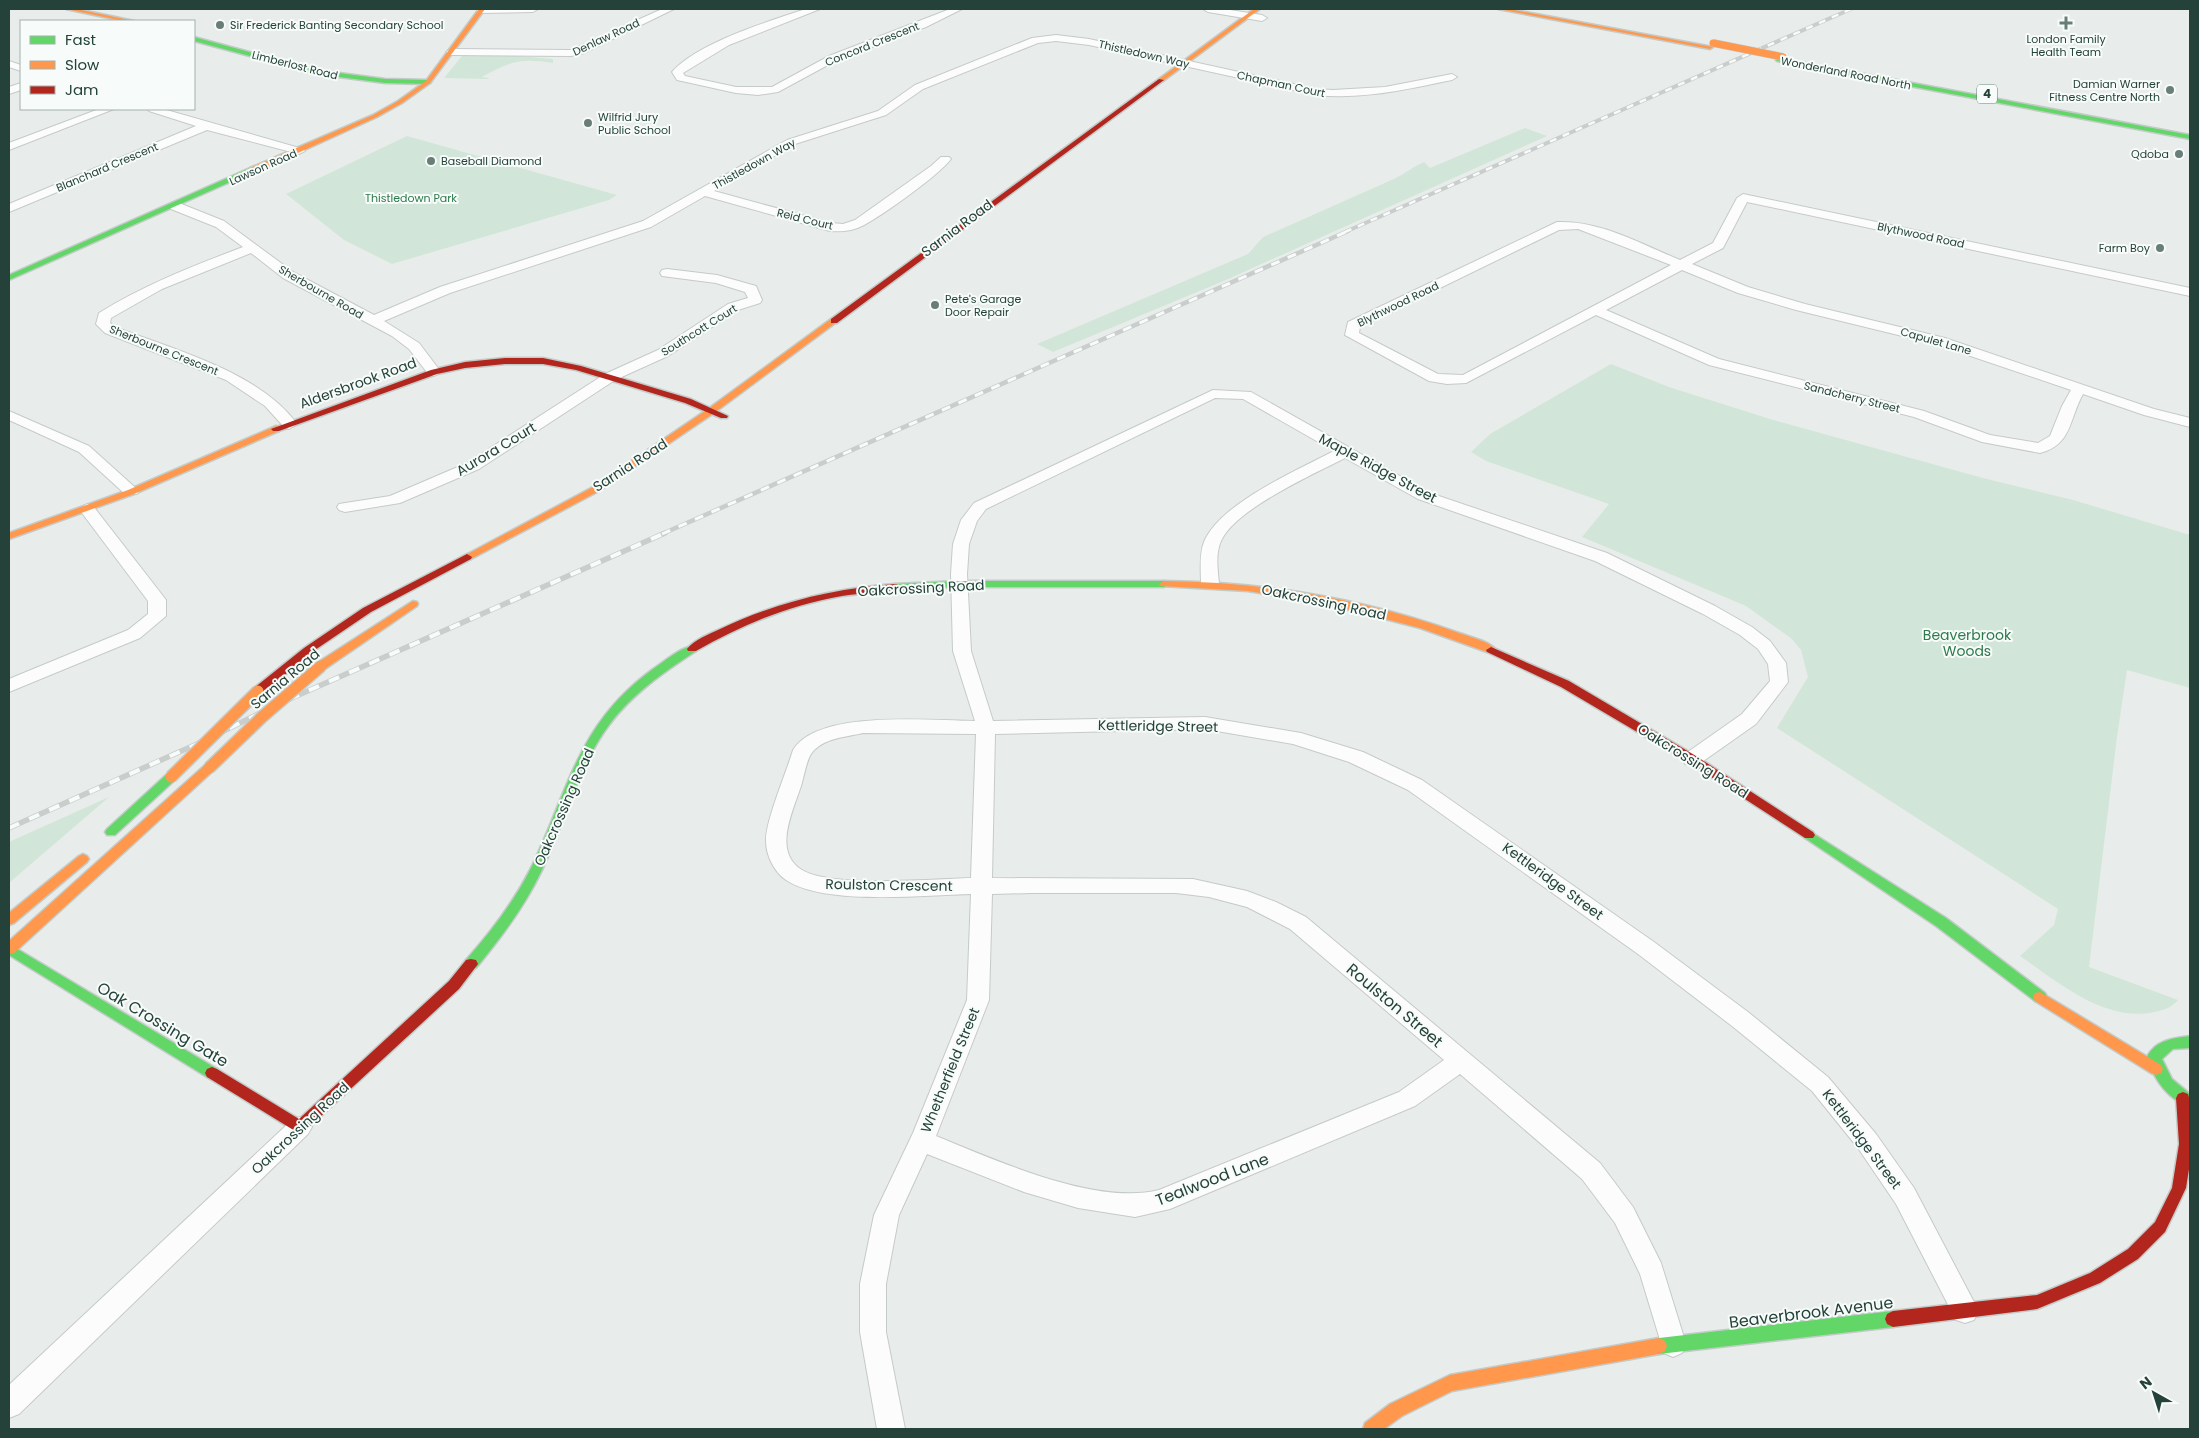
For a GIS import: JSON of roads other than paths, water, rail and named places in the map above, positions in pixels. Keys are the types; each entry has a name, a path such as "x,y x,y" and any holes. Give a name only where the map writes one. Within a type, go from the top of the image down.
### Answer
{"street":[{"path":"69,9 126,20"},
{"path":"481,9 533,9"},
{"name":"Lawson Road","path":"9,278 299,151 375,116 400,102 428,82 481,9"},
{"name":"Denlaw Road","path":"451,52 511,52 552,56 566,55 580,51 669,9"},
{"name":"Concord Crescent","path":"815,9 770,24 726,43 677,72 681,78 746,91 768,91 782,88 842,54 909,30 957,9"},
{"path":"1208,9 1247,16"},
{"name":"Sarnia Road","path":"103,840 171,777 258,691 308,650 367,610 596,489 711,411 1247,16 1274,9"},
{"name":"Wonderland Road North","path":"1501,9 1711,45"},
{"name":"Wonderland Road North","path":"1528,9 1711,45 2190,132"},
{"name":"Sarnia Road","path":"1078,156 1198,66 1259,14"},
{"name":"Limberlost Road","path":"195,38 316,72 384,81 428,82"},
{"name":"Thistledown Way","path":"372,321 445,290 647,224 791,142 882,113 919,87 1036,40 1056,38 1089,42 1198,66"},
{"name":"Wonderland Road North","path":"1781,58 2190,137"},
{"name":"Chapman Court","path":"1198,66 1316,92 1338,95 1355,94 1452,77"},
{"path":"9,147 105,110"},
{"path":"156,110 206,126 299,151"},
{"name":"Blanchard Crescent","path":"9,208 206,126"},
{"name":"Reid Court","path":"705,192 830,227 844,228 859,223 935,169 945,159"},
{"name":"Blythwood Road","path":"1682,263 1594,228 1578,224 1557,226 1354,325 1352,335 1434,378 1466,379 1718,245 1744,198 2190,292"},
{"name":"Sherbourne Road","path":"175,206 220,224 288,275 372,321 397,332 414,346 434,372"},
{"name":"Sherbourne Crescent","path":"253,248 197,268 120,305 104,316 103,324 110,330 231,377 270,402 289,424"},
{"name":"Capulet Lane","path":"1682,263 1743,290 1801,307 1940,340 2079,389 2190,423"},
{"name":"Southcott Court","path":"610,377 663,354 733,308 755,300 751,290 718,279 667,272"},
{"name":"Sandcherry Street","path":"1597,311 1714,362 1919,414 1987,439 2009,444 2040,448 2057,439 2069,406 2079,389"},
{"name":"Aldersbrook Road","path":"9,536 87,509 172,475 237,444 434,372 505,361 544,362 578,368 731,416 714,428"},
{"name":"Aurora Court","path":"345,507 394,500 473,466 610,377"},
{"name":"Maple Ridge Street","path":"960,584 961,544 969,520 980,506 1213,394 1246,395 1424,496 1600,557 1709,610 1746,631 1764,645 1777,663 1780,682 1749,719 1692,759"},
{"path":"9,416 84,449 131,491"},
{"path":"1210,584 1212,542 1222,524 1253,502 1345,452"},
{"path":"9,686 134,634 157,616 157,600 87,509"},
{"name":"Oakcrossing Road","path":"9,1404 300,1127 454,985 491,940 535,872 572,783 594,740 619,705 656,672 704,642 742,622 824,596 870,588 960,584 1210,584 1261,588 1320,598 1417,623 1474,642 1565,684 1692,759 1941,922 2019,984 2156,1069"},
{"name":"Whetherfield Street","path":"891,1429 873,1332 873,1284 886,1215 921,1141 978,1000 986,728 962,651 960,584"},
{"name":"Sarnia Road","path":"9,949 320,666 403,609 420,600"},
{"name":"Kettleridge Street","path":"986,728 1130,723 1205,723 1294,738 1356,757 1415,785 1459,814 1646,948 1740,1019 1820,1084 1867,1142 1906,1196 1965,1311"},
{"name":"Roulston Crescent","path":"982,886 828,886 795,876 779,858 775,844 776,834 803,750 823,735 863,727 986,728"},
{"path":"9,920 89,853"},
{"name":"Roulston Street","path":"982,886 1202,886 1255,900 1298,923 1591,1171 1624,1215 1652,1272 1673,1344"},
{"name":"Oak Crossing Gate","path":"9,949 300,1127"},
{"name":"Oakcrossing Road","path":"2075,1020 2118,1032"},
{"path":"2151,1041 2167,1045"},
{"path":"2187,1100 2169,1087 2156,1069 2154,1057 2160,1049 2167,1045 2189,1041"},
{"name":"Tealwood Lane","path":"921,1141 999,1172 1091,1200 1133,1206 1162,1201 1360,1120 1407,1099 1460,1060"},
{"name":"Beaverbrook Avenue","path":"1371,1429 1396,1410 1450,1382 1673,1344 2037,1302 2095,1278 2133,1254 2160,1227 2179,1188 2188,1141 2187,1100"}],"railway":[{"path":"1345,232 1851,9"},
{"path":"662,534 1348,231"},
{"path":"9,828 197,744 285,701 665,533"}],"place":[{"name":"London Family Health Team","path":"2066,23"},
{"name":"Sir Frederick Banting Secondary School","path":"220,25"},
{"name":"Damian Warner Fitness Centre North","path":"2170,90"},
{"name":"Wilfrid Jury Public School","path":"588,123"},
{"name":"Qdoba","path":"2179,154"},
{"name":"Baseball Diamond","path":"431,161"},
{"name":"Farm Boy","path":"2160,248"},
{"name":"Pete's Garage Door Repair","path":"935,305"}],"park label":[{"name":"Thistledown Park","path":"411,198"},
{"name":"Beaverbrook Woods","path":"1967,644"}]}
